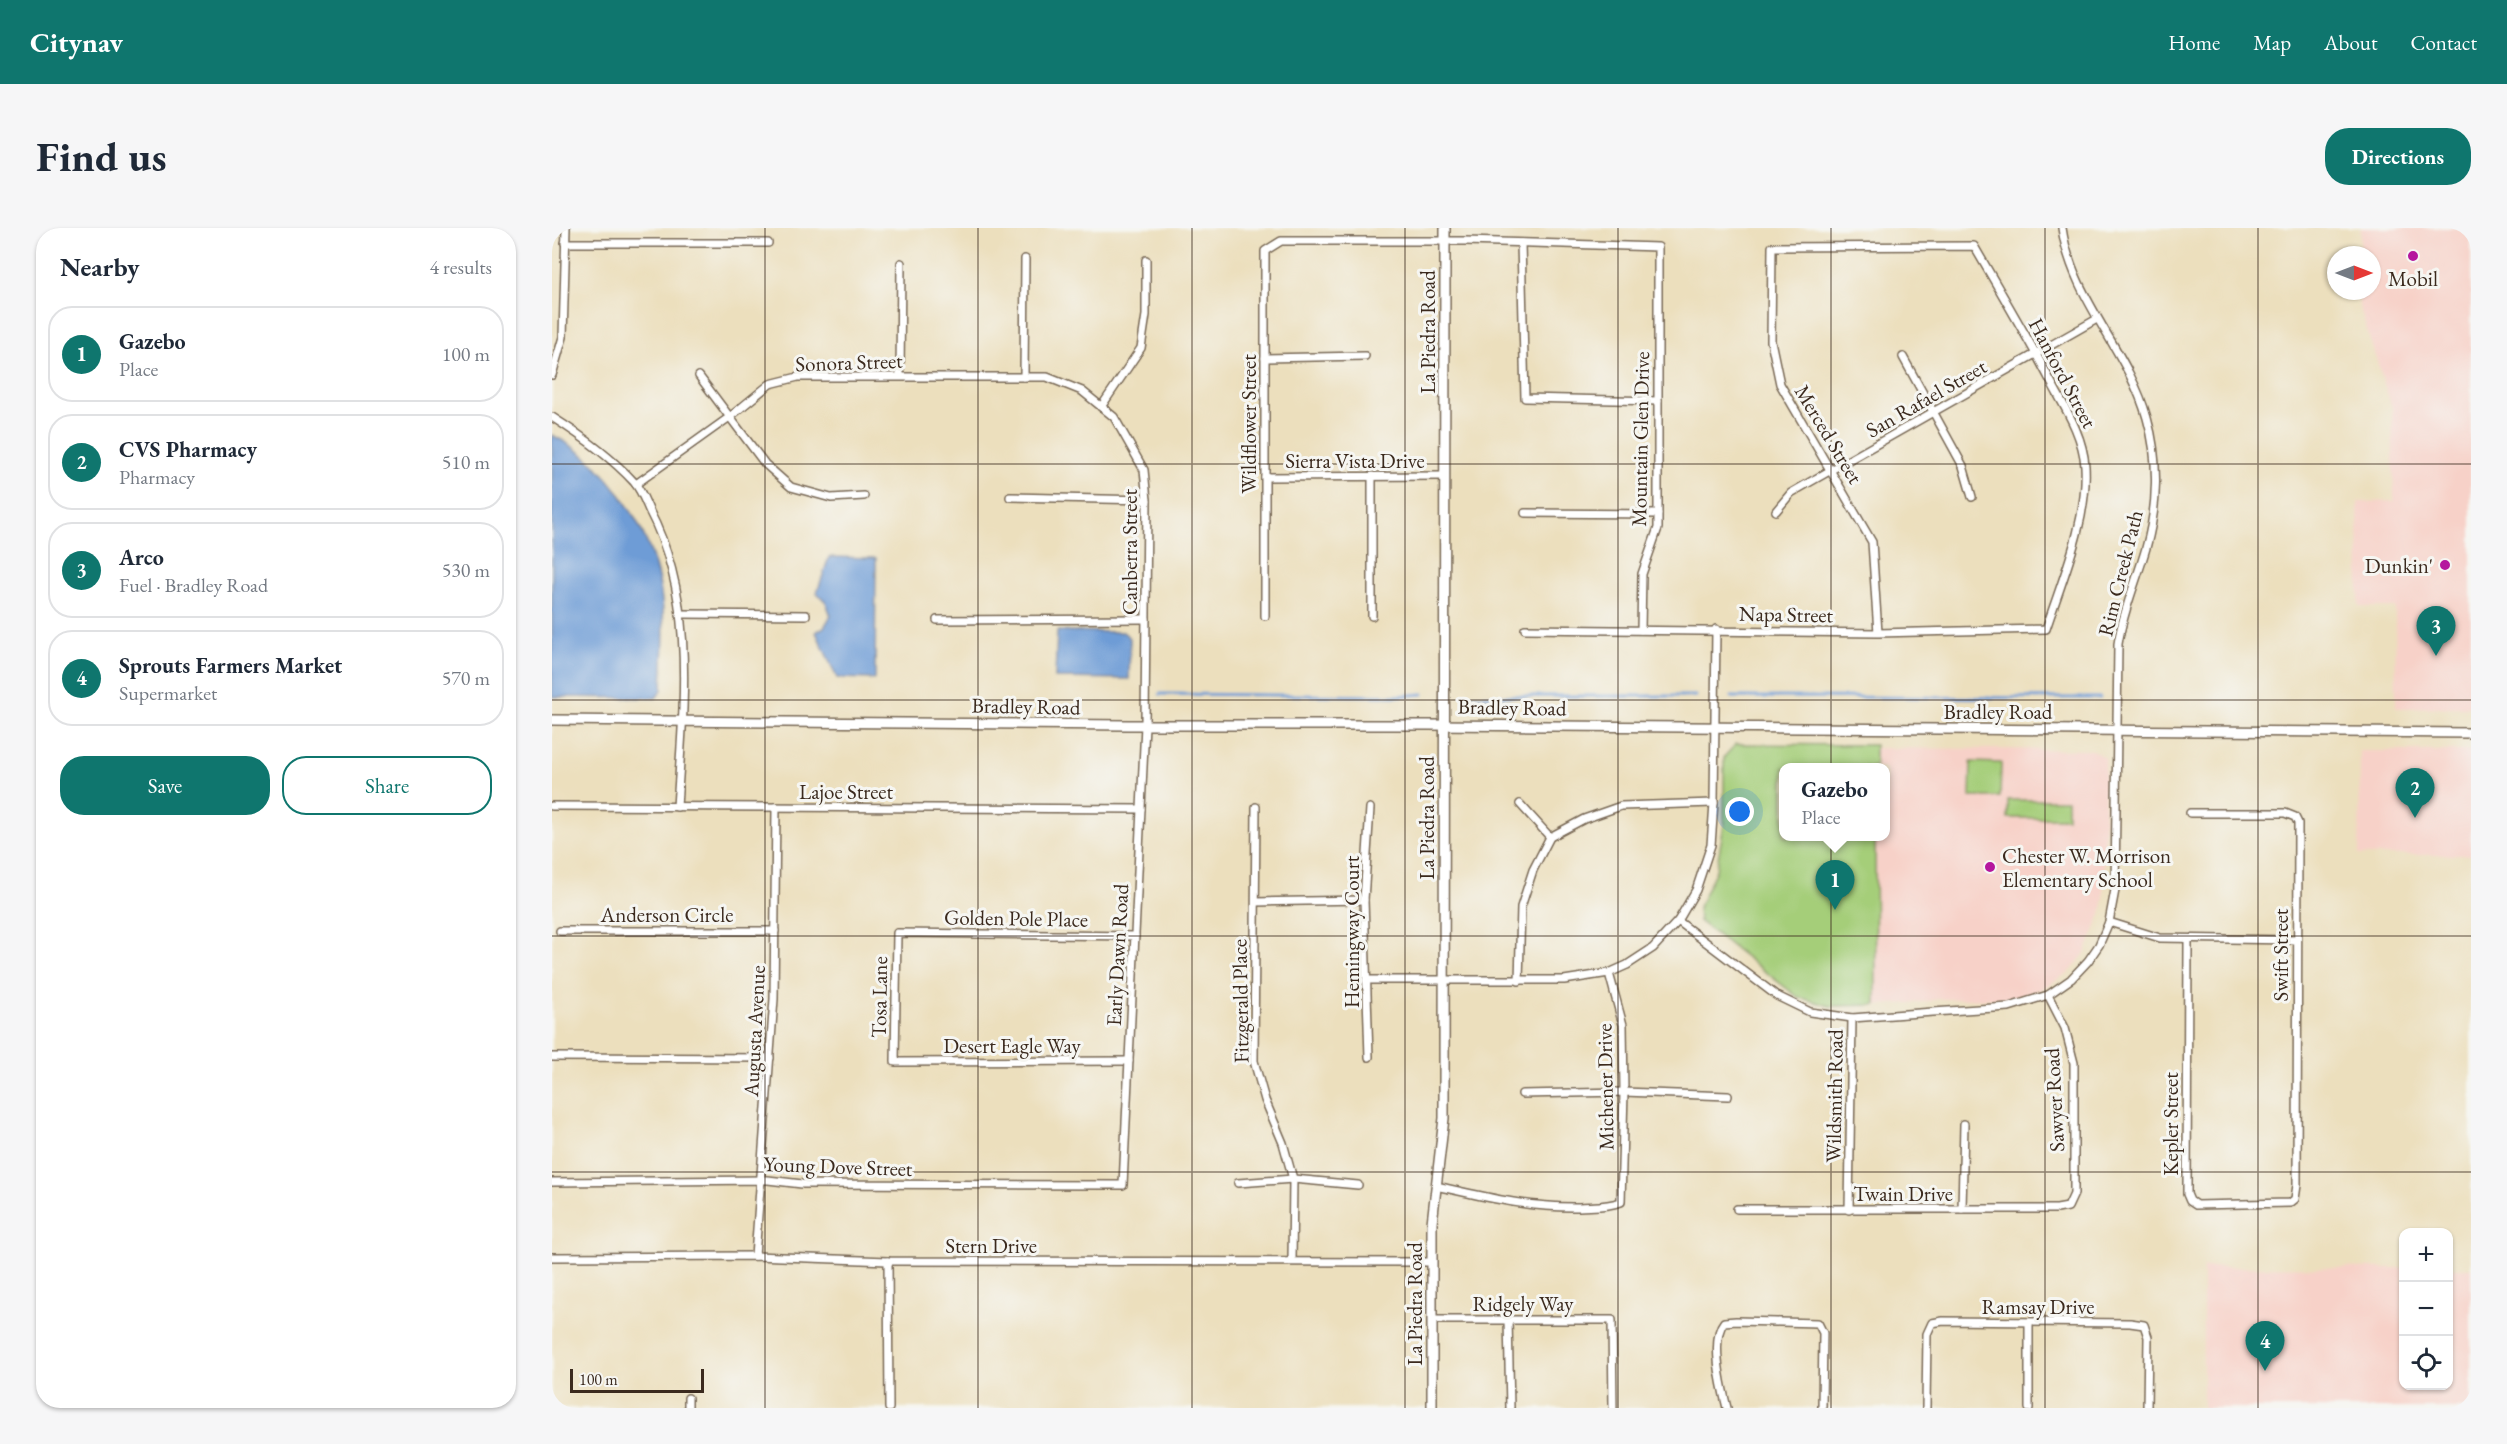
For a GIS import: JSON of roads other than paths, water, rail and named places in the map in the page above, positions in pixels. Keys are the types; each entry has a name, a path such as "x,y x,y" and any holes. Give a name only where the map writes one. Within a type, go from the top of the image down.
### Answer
{"street":[{"path":"552,375 563,337 566,228"},
{"name":"La Piedra Road","path":"1432,1408 1431,1262 1436,1186 1444,1118 1445,228"},
{"name":"Rim Creek Path","path":"2048,996 2071,979 2088,961 2099,945 2109,922 2115,890 2116,730 2120,627 2151,530 2155,473 2152,438 2143,405 2074,274 2062,228"},
{"name":"Wildflower Street","path":"1265,616 1265,251 1281,241 1445,241"},
{"path":"1445,241 1521,243 1525,398 1658,401"},
{"path":"565,243 768,243"},
{"name":"Mountain Glen Drive","path":"1521,243 1658,247 1658,528 1642,574 1641,630"},
{"name":"Merced Street","path":"1878,633 1872,542 1780,384 1771,341 1772,248 1974,246"},
{"name":"Hanford Street","path":"1974,246 2036,354 2082,445 2085,466 2083,503 2071,553 2046,629"},
{"path":"1024,377 1025,259"},
{"path":"1101,406 1141,348 1146,315 1146,260"},
{"path":"900,376 901,262"},
{"name":"San Rafael Street","path":"1776,511 1791,494 2097,319"},
{"path":"1265,357 1365,356"},
{"path":"1903,357 1963,466 1972,496"},
{"path":"699,376 765,464 791,487 831,498 864,496"},
{"name":"Sonora Street","path":"636,484 731,416 770,384 798,377 1024,377"},
{"name":"Canberra Street","path":"1024,377 1047,377 1082,391 1114,417 1144,470 1147,500 1145,725"},
{"path":"552,417 592,443 636,484 661,531 675,575 682,614 682,721 677,807"},
{"path":"1372,476 1372,616"},
{"name":"Sierra Vista Drive","path":"1265,477 1445,476"},
{"path":"1010,497 1147,500"},
{"path":"1525,513 1658,514"},
{"path":"682,614 806,615"},
{"path":"937,620 1146,619"},
{"name":"Napa Street","path":"1525,629 1716,629 1878,633 2046,629"},
{"path":"1366,980 1564,980 1609,973 1627,965 1653,948 1678,921 1696,890 1711,845 1714,803 1716,629"},
{"name":"Bradley Road","path":"552,720 2471,733"},
{"name":"Early Dawn Road","path":"1124,1185 1145,725"},
{"path":"1519,981 1521,907 1533,870 1550,837 1584,819 1621,806 1714,803"},
{"path":"1520,804 1550,837"},
{"name":"Lajoe Street","path":"552,806 1141,809"},
{"name":"Augusta Avenue","path":"755,1256 770,1058 775,931 776,807"},
{"name":"Fitzgerald Place","path":"1256,807 1254,1061 1265,1100 1283,1143 1293,1179 1292,1261"},
{"name":"Hemingway Court","path":"1369,1057 1364,900 1370,808"},
{"name":"Swift Street","path":"2190,813 2284,813 2295,817 2298,831 2297,1185 2295,1199"},
{"path":"1256,902 1364,900"},
{"path":"1678,921 1777,996 1810,1012 1852,1018 2009,1006 2048,996"},
{"path":"2109,922 2160,938 2296,940"},
{"name":"Anderson Circle","path":"560,931 775,931"},
{"name":"Golden Pole Place","path":"897,933 1135,936"},
{"name":"Tosa Lane","path":"895,1062 897,933"},
{"name":"Kepler Street","path":"2188,940 2187,1194 2190,1201 2196,1205 2284,1204 2295,1199"},
{"name":"Michener Drive","path":"1436,1186 1513,1204 1549,1208 1610,1206 1621,1202 1623,1025 1609,973"},
{"name":"Sawyer Road","path":"2048,996 2065,1028 2074,1063 2074,1194 2068,1207"},
{"name":"Wildsmith Road","path":"1849,1210 1852,1018"},
{"path":"552,1057 770,1058"},
{"name":"Desert Eagle Way","path":"895,1062 1129,1062"},
{"path":"1522,1094 1624,1092 1728,1096"},
{"path":"1962,1209 1964,1124"},
{"path":"1238,1184 1293,1179 1358,1185"},
{"name":"Young Dove Street","path":"552,1182 762,1180 802,1184 1124,1185"},
{"name":"Twain Drive","path":"1737,1209 2057,1209 2068,1207"},
{"name":"Stern Drive","path":"552,1257 755,1256 888,1261 1431,1262"},
{"path":"888,1261 889,1408"},
{"name":"Ridgely Way","path":"1433,1320 1612,1320 1613,1408"},
{"path":"1508,1320 1510,1408"},
{"path":"1727,1408 1718,1358 1718,1331 1724,1322 1818,1323 1822,1333 1822,1408"},
{"name":"Ramsay Drive","path":"1926,1408 1927,1334 1932,1323 2130,1323 2144,1325 2148,1337 2147,1408"},
{"path":"2029,1323 2029,1408"},
{"path":"688,1398 688,1408"}],"water":[{"path":"552,435 573,447 592,462 609,481 638,523 648,546 661,593 663,617 662,690 656,698 552,697"},
{"path":"829,557 876,558 875,679 837,678 816,632 824,627 831,616 826,602 817,593"},
{"path":"1057,631 1123,632 1130,638 1129,679 1055,678"}],"waterway":[{"path":"1160,694 1397,696 1423,694"},
{"path":"1467,696 1696,696"},
{"path":"1732,697 2100,698"}],"place":[{"name":"Mobil","path":"2413,256"},
{"name":"Dunkin'","path":"2445,565"},
{"name":"Arco","path":"2436,656"},
{"name":"CVS Pharmacy","path":"2415,818"},
{"name":"Chester W. Morrison Elementary School","path":"1990,867"},
{"name":"Gazebo","path":"1835,910"},
{"name":"Sprouts Farmers Market","path":"2265,1371"}]}
